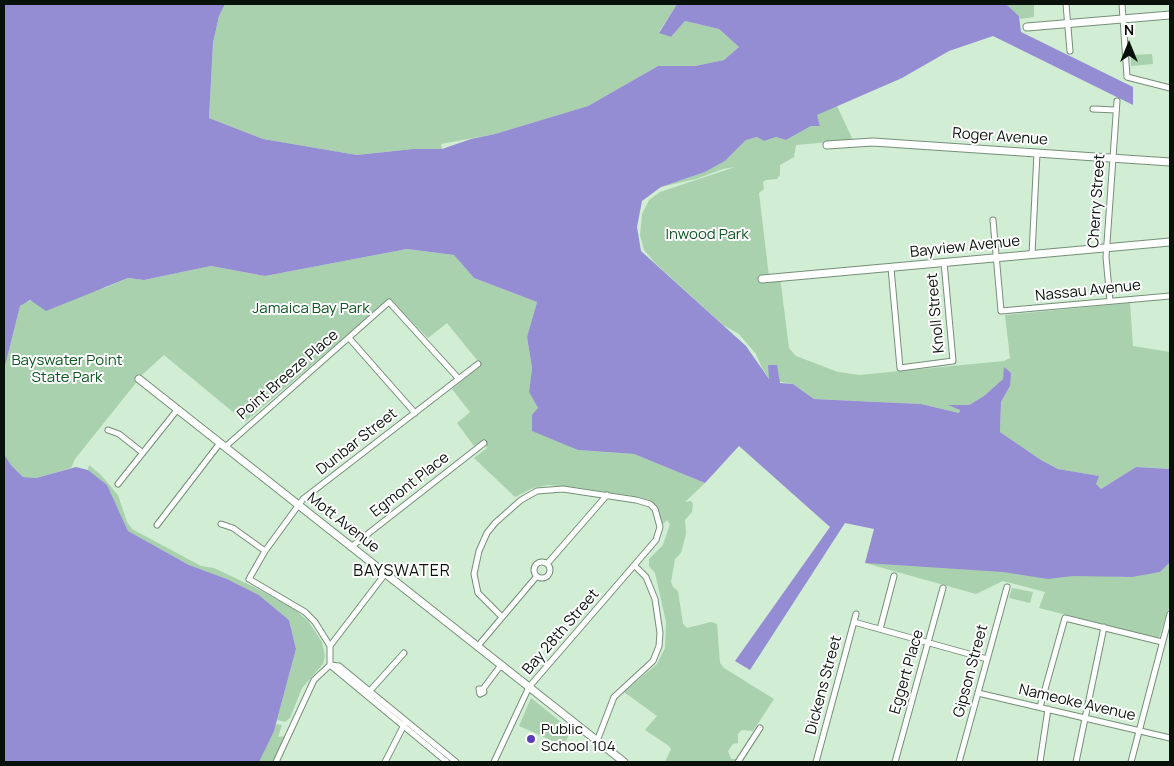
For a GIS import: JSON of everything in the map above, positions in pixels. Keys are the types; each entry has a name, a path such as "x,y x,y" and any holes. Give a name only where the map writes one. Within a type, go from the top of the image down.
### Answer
{"street":[{"path":"1066,4 1070,51"},
{"path":"1122,4 1128,77 1170,88"},
{"path":"1027,27 1170,15"},
{"name":"Cherry Street","path":"1110,302 1106,257 1117,101"},
{"path":"1093,109 1116,110"},
{"name":"Roger Avenue","path":"828,145 873,142 1170,162"},
{"path":"1032,254 1037,153"},
{"path":"993,220 996,257"},
{"name":"Bayview Avenue","path":"762,280 1170,242"},
{"name":"Nassau Avenue","path":"996,257 1001,311 1170,296"},
{"name":"Knoll Street","path":"891,268 900,368 952,361 944,262"},
{"name":"Point Breeze Place","path":"157,525 222,445 389,302 459,379"},
{"path":"349,338 415,413"},
{"name":"Dunbar Street","path":"330,646 315,622 305,612 249,579 265,551 304,500 478,364"},
{"name":"Mott Avenue","path":"139,379 624,762"},
{"path":"118,484 177,410"},
{"path":"108,430 119,434 143,453"},
{"name":"Egmont Place","path":"352,547 484,443"},
{"path":"502,617 481,598 474,581 479,551 487,533 495,523 537,490 564,489 607,495"},
{"path":"547,564 607,495"},
{"name":"Bay 28th Street","path":"494,762 529,688 656,540 660,526 656,512 650,504 607,495"},
{"path":"220,524 233,528 265,551"},
{"path":"477,646 537,576 547,576 550,569 547,564 540,562 536,565 534,572 537,576"},
{"path":"597,741 614,697 653,661 659,646 658,620 653,594 646,578 635,566"},
{"path":"276,762 314,680 330,665 330,646 386,574"},
{"path":"880,629 894,576"},
{"name":"Gipson Street","path":"959,762 1007,586"},
{"name":"Eggert Place","path":"895,762 944,588"},
{"name":"Dickens Street","path":"816,762 856,614"},
{"path":"1131,762 1170,614"},
{"path":"1040,708 1065,618 1162,642"},
{"path":"854,622 987,659"},
{"path":"1076,762 1104,627"},
{"path":"367,693 404,653"},
{"path":"330,665 456,762"},
{"path":"483,688 502,665"},
{"name":"Nameoke Avenue","path":"978,693 1170,738"},
{"path":"1040,762 1048,709"},
{"path":"385,762 404,723"},
{"path":"404,723 447,762"},
{"path":"738,762 760,728"}],"green space":[{"path":"225,4 677,4 659,32 671,37 685,21 719,29 739,47 724,60 695,66 658,66 588,106 495,134 441,144 442,149 413,149 357,155 263,139 209,118 213,43 219,16"},
{"path":"1006,4 1034,4 1034,17 1020,19"},
{"path":"1152,54 1153,64 1131,66 1131,55"},
{"name":"Inwood Park","path":"837,106 853,140 796,145 794,157 780,165 780,175 777,179 763,182 764,189 759,193 769,277 780,277 789,348 796,356 838,372 859,375 1004,361 1010,358 1005,315 1130,303 1133,346 1170,352 1170,469 1136,467 1101,489 1095,484 1098,476 1058,469 1041,460 1000,432 1001,402 1010,386 1005,367 1003,379 984,396 969,405 951,405 960,410 959,413 921,404 814,399 793,384 770,380 756,354 739,334 723,325 655,263 644,250 640,235 642,214 649,200 660,192 735,167 661,187 705,172 725,161 746,140 757,137 764,141 776,137 786,140 811,126 820,125 816,115"},
{"path":"407,249 454,255 474,278 537,302 527,337 532,368 529,392 538,408 578,450 634,454 705,483 685,502 691,501 693,504 692,512 685,520 686,534 681,553 675,559 671,582 678,591 683,624 687,628 711,622 717,624 720,663 724,668 774,699 753,731 742,730 738,734 738,743 733,744 728,751 731,759 737,759 735,762 665,762 671,749 645,730 657,716 624,692 657,664 665,648 666,622 655,573 649,566 649,559 663,545 670,524 667,520 662,525 657,510 651,503 632,496 548,485 533,488 515,497 474,458 487,448 483,440 474,446 457,423 470,412 452,389 481,365 447,323 428,338 389,299 245,422 164,355 143,374 75,459 71,468 36,478 23,477 11,465 4,454 4,370 20,306 25,302 105,288 128,278 144,280 211,266 265,276"},
{"path":"89,465 101,475 118,495 127,522 132,529 201,566 214,568 254,587 293,608 308,621 322,642 325,656 323,664 302,688 290,718 285,722 277,720 296,649 289,620 259,595 227,579 189,565 128,531 107,486 88,470"},
{"path":"874,531 1120,577 1160,572 1170,561 1170,607 1159,638 1039,608 1045,592 1003,581 976,594 865,563"},
{"path":"1012,588 1033,592 1030,603 1009,598"},
{"path":"531,698 571,730 564,746 519,726"},
{"path":"276,724 282,725 278,737 285,736 273,762 258,762"}],"shaded area":[{"path":"4,4 225,4 219,16 213,43 209,118 263,139 357,155 413,149 442,149 588,106 658,66 695,66 724,60 739,47 719,29 685,21 671,37 659,33 677,4 1006,4 1019,16 1021,32 1133,87 1133,105 993,36 949,51 902,78 817,115 820,126 811,126 786,140 776,137 764,141 757,137 746,140 725,161 705,172 661,187 642,201 637,227 641,251 746,346 769,379 768,365 777,365 780,383 793,384 814,399 921,404 959,413 960,410 948,405 969,405 984,396 1003,379 1004,367 1011,373 1010,386 1001,402 1000,432 1041,460 1058,469 1099,476 1096,484 1101,489 1136,467 1170,469 1170,562 1160,572 1132,577 1073,576 1048,579 1003,572 865,563 874,529 845,523 750,670 735,661 830,527 739,446 705,483 634,454 578,450 532,431 532,415 538,408 529,392 532,368 527,337 537,302 474,278 454,255 407,249 265,276 211,266 144,280 128,278 46,311 30,300 20,306 4,370"},
{"path":"4,454 11,465 23,477 36,478 76,467 88,470 107,485 128,531 189,565 227,579 259,595 289,620 296,649 274,731 259,762 4,762"}],"place":[{"name":"Public School 104","path":"531,739"}],"district":[{"name":"BAYSWATER","path":"402,572"}],"park label":[{"name":"Jamaica Bay Park","path":"311,309"},
{"name":"Bayswater Point State Park","path":"67,370"}]}
